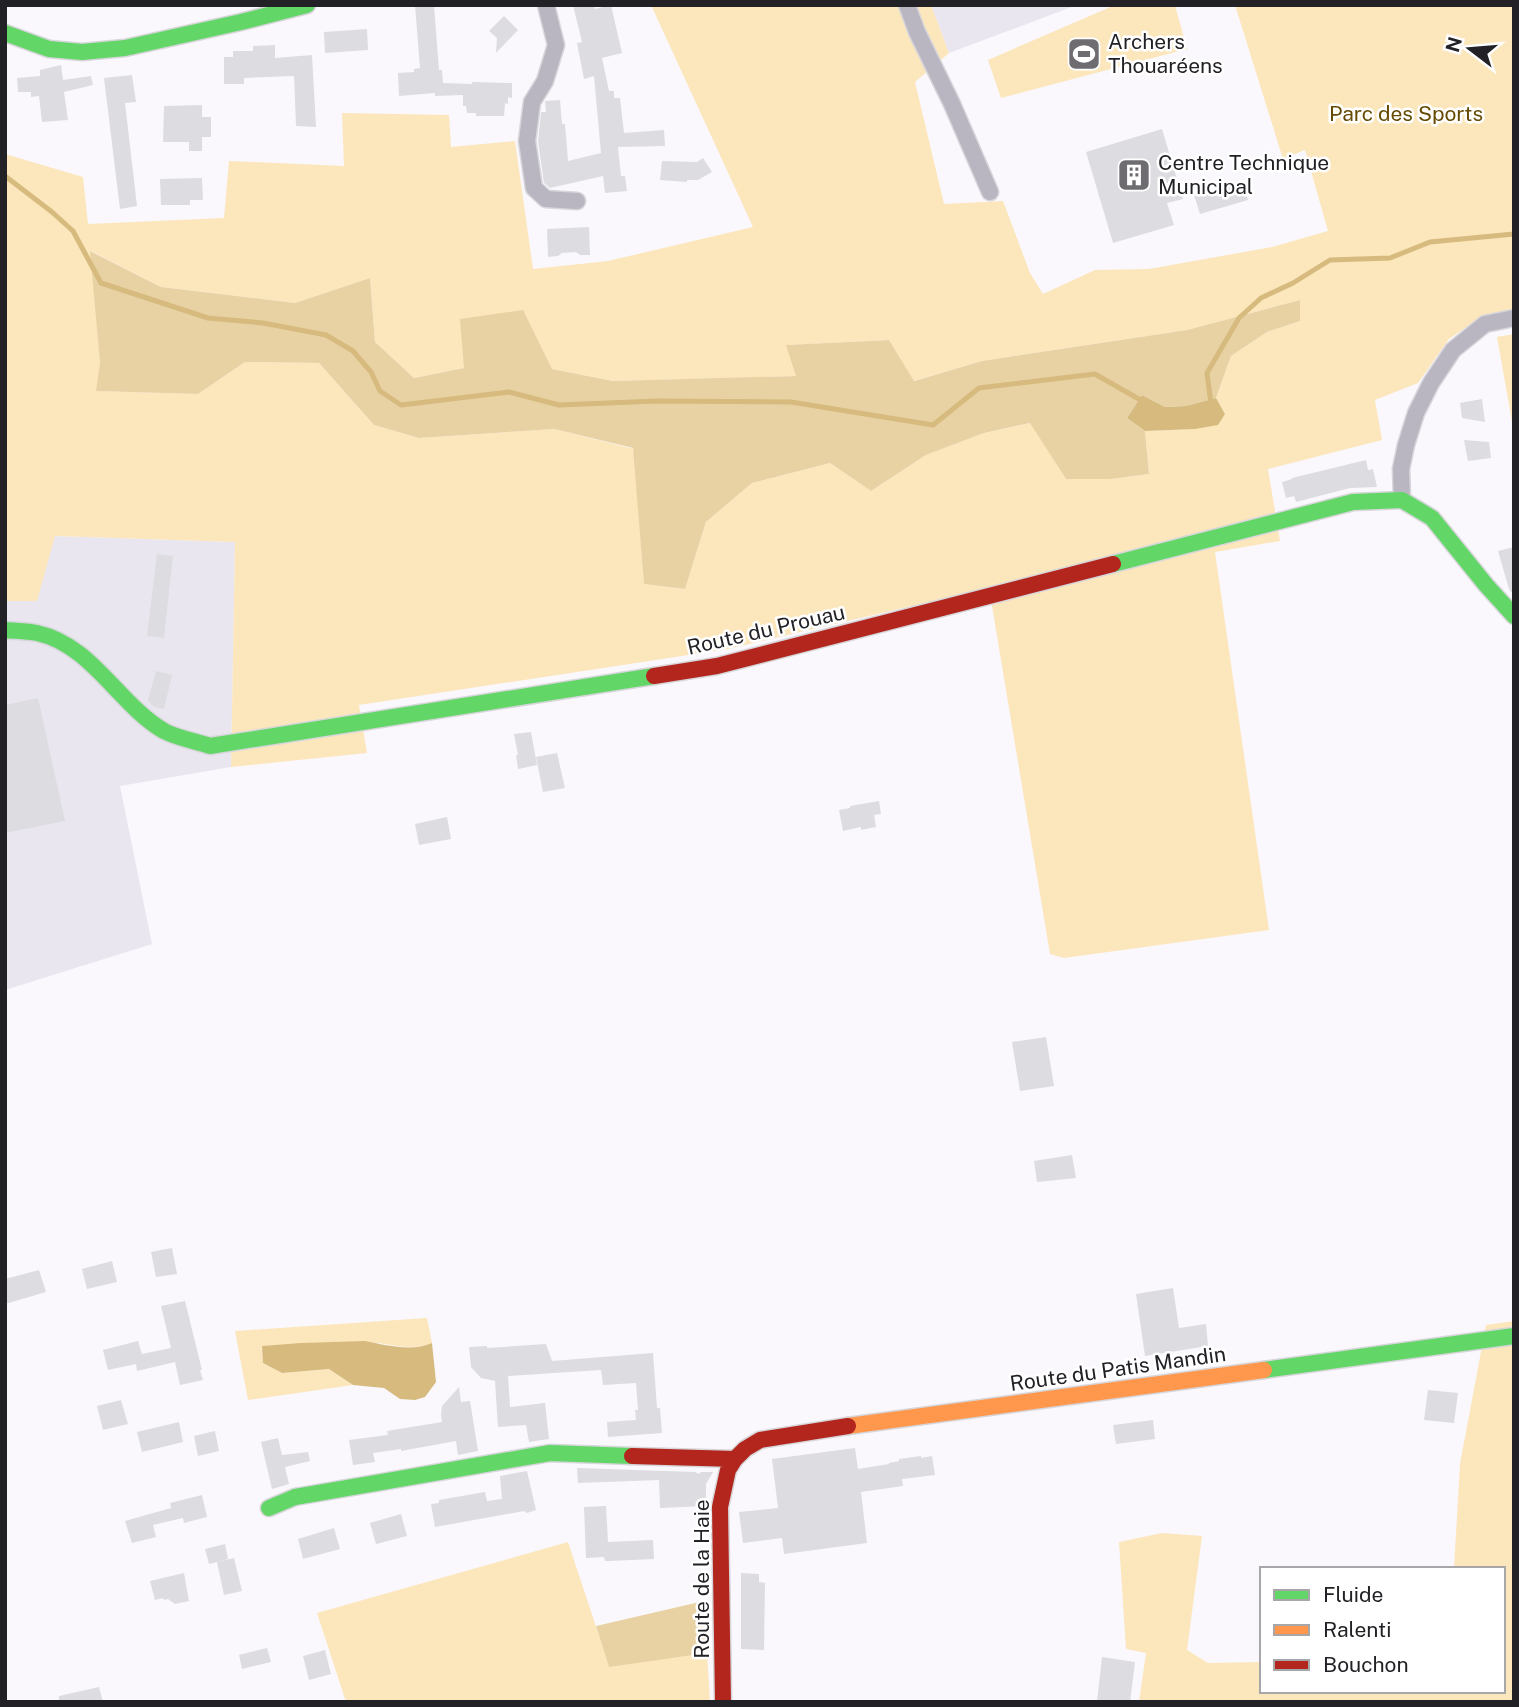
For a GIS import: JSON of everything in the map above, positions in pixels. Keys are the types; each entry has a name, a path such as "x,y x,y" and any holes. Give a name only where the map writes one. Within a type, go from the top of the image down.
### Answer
{"street":[{"path":"5,33 49,49 82,52 125,48 307,5"},
{"path":"546,5 556,45 545,81 532,102 527,141 534,188 546,200 578,201"},
{"path":"906,5 990,192"},
{"path":"1514,317 1485,324 1453,350 1431,383 1416,414 1401,469 1402,500 1432,518 1514,616"},
{"name":"Route du Prouau","path":"5,630 37,633 75,650 146,718 166,732 210,746 718,666 1353,502 1402,500"},
{"name":"Route du Patis Mandin","path":"734,1459 761,1440 839,1427 1514,1336"},
{"path":"269,1508 295,1497 550,1453 734,1459"},
{"name":"Route de la Haie","path":"723,1702 720,1507 728,1470 734,1459"}],"shaded area":[{"path":"931,5 1077,5 949,53"},
{"path":"90,251 161,287 295,303 370,278 375,342 414,378 464,368 460,319 523,310 552,369 613,381 796,376 786,345 889,340 914,381 982,361 1187,330 1300,300 1300,321 1267,332 1231,356 1216,398 1186,406 1165,407 1142,395 1127,418 1145,431 1149,474 1111,479 1066,479 1030,423 984,433 926,455 871,491 830,463 752,483 706,522 685,589 644,584 633,448 554,429 419,438 374,425 319,363 245,362 198,394 96,391 100,363"},
{"path":"1142,395 1165,407 1186,406 1216,398 1225,414 1218,425 1195,429 1145,431 1127,418"},
{"path":"54,536 235,542 231,767 120,786 152,944 5,990 5,601 37,601"},
{"path":"365,1341 407,1347 432,1343 436,1382 425,1397 415,1400 400,1399 384,1388 353,1385 329,1369 282,1373 263,1363 262,1346"},
{"path":"704,1601 707,1653 609,1667 596,1626"}],"green space":[{"name":"Parc des Sports","path":"651,5 931,5 949,53 915,82 944,204 1003,201 1030,273 1043,294 1095,270 1149,269 1272,247 1328,231 1305,150 1283,159 1235,5 1514,5 1514,310 1484,315 1449,339 1418,383 1375,400 1382,440 1268,469 1280,541 1215,552 1269,930 1064,958 1050,954 989,588 728,649 359,705 367,753 231,767 235,542 55,536 37,601 5,601 5,154 83,177 88,224 224,218 229,161 344,166 342,113 449,115 451,147 515,141 533,269 608,261 753,227","holes":["91,251 161,287 295,303 370,278 375,342 414,378 464,368 552,369 613,381 797,376 787,345 889,340 913,381 982,361 1187,330 1300,300 1300,321 1267,332 1231,356 1216,398 1225,414 1195,429 1145,431 1149,474 1111,479 1066,479 1031,423 984,433 926,455 871,491 830,463 752,483 706,522 685,589 644,584 634,449 554,429 419,438 374,425 319,363 245,362 198,394 97,391 100,363"]},
{"name":"Archers Thouaréens","path":"1115,5 1175,5 1187,49 1001,98 988,60"},
{"path":"1514,334 1514,433 1497,337"},
{"path":"427,1318 432,1343 423,1346 405,1347 361,1342 262,1346 263,1363 282,1373 329,1369 353,1385 248,1400 235,1331"},
{"path":"1514,1321 1514,1702 1139,1702 1146,1653 1126,1649 1119,1542 1162,1533 1202,1536 1187,1650 1208,1663 1260,1662 1260,1693 1505,1693 1505,1567 1454,1567 1460,1464 1486,1325"},
{"path":"568,1542 609,1666 707,1653 710,1702 346,1702 317,1613"}],"building":[{"path":"415,5 434,5 439,70 442,70 443,83 512,83 512,98 508,97 508,104 505,103 504,116 476,116 476,113 467,113 466,106 463,106 463,95 435,96 435,93 399,96 398,73 414,72 414,69 420,68"},
{"path":"573,5 594,5 595,9 611,5 622,53 602,58 609,91 614,91 614,98 620,98 624,133 664,130 665,146 618,147 621,176 625,176 627,191 605,193 603,176 550,188 544,183 538,141 541,112 546,112 545,101 560,100 568,161 601,153 594,76 584,79 577,43 582,42"},
{"path":"504,16 518,30 496,53 497,38 489,31"},
{"path":"367,29 368,50 325,53 324,32"},
{"path":"275,45 275,58 312,55 316,127 296,126 294,76 244,78 244,84 224,84 224,57 233,57 233,51 253,51 253,46"},
{"path":"61,65 63,80 91,76 93,85 64,92 68,120 42,122 39,96 31,97 31,92 18,92 17,78 40,76 40,70"},
{"path":"132,75 136,102 125,103 137,206 120,209 104,78"},
{"path":"202,105 202,117 211,117 211,137 202,137 202,151 189,151 189,142 163,142 164,106"},
{"name":"Centre Technique Municipal","path":"1162,129 1183,199 1167,203 1174,225 1113,243 1086,152"},
{"path":"703,158 712,172 698,180 660,180 662,161 697,162"},
{"path":"202,178 203,200 190,200 190,205 161,205 160,179"},
{"path":"1243,181 1248,200 1200,214 1194,195"},
{"path":"589,227 590,255 576,252 548,257 547,229"},
{"path":"1482,399 1485,422 1462,418 1460,403"},
{"path":"1464,440 1489,442 1491,458 1468,461"},
{"path":"1366,460 1368,470 1373,469 1377,487 1350,488 1296,502 1294,496 1286,498 1282,482"},
{"path":"1514,547 1514,592 1511,592 1498,551"},
{"path":"157,554 173,556 164,638 147,636"},
{"path":"156,671 172,675 164,709 154,707 148,700"},
{"path":"38,698 65,821 5,833 5,705"},
{"path":"531,732 537,765 518,769 514,734"},
{"path":"557,753 565,788 543,792 536,757"},
{"path":"879,801 881,814 874,815 876,827 843,831 839,810"},
{"path":"447,817 451,839 419,845 415,824"},
{"path":"1046,1037 1054,1086 1020,1091 1012,1042"},
{"path":"1072,1155 1076,1178 1037,1182 1034,1161"},
{"path":"172,1248 177,1274 156,1277 151,1252"},
{"path":"112,1261 117,1282 87,1289 82,1269"},
{"path":"39,1270 46,1292 5,1304 5,1279"},
{"path":"1173,1288 1179,1328 1206,1324 1208,1346 1145,1356 1136,1294"},
{"path":"185,1301 203,1380 180,1385 175,1362 137,1371 136,1364 108,1370 103,1350 138,1341 142,1354 171,1348 161,1306"},
{"path":"546,1344 552,1361 653,1353 657,1408 660,1408 662,1433 608,1437 607,1422 636,1420 636,1383 603,1385 601,1370 508,1376 510,1407 545,1403 549,1439 529,1442 526,1425 498,1427 495,1381 481,1378 471,1367 469,1347"},
{"path":"459,1387 461,1402 470,1401 478,1451 458,1455 456,1441 373,1453 375,1462 353,1465 349,1440 388,1435 387,1431 442,1422 442,1406"},
{"path":"1428,1390 1458,1393 1454,1423 1424,1420"},
{"path":"121,1400 128,1424 103,1430 97,1406"},
{"path":"1153,1420 1155,1439 1116,1444 1113,1425"},
{"path":"179,1422 183,1442 142,1452 137,1432"},
{"path":"215,1431 219,1451 198,1456 194,1436"},
{"path":"278,1438 282,1455 308,1452 310,1461 285,1467 289,1484 272,1489 261,1442"},
{"path":"855,1448 858,1469 889,1464 899,1459 932,1456 935,1475 902,1479 903,1486 861,1492 867,1543 784,1554 782,1538 743,1543 739,1512 778,1508 772,1459"},
{"path":"577,1468 699,1474 713,1472 706,1484 706,1506 660,1508 659,1480 578,1483"},
{"path":"527,1471 536,1510 435,1527 431,1504 439,1503 439,1500 485,1492 487,1501 502,1499 500,1476"},
{"path":"202,1495 207,1517 184,1523 183,1518 153,1525 156,1537 132,1543 125,1521 171,1508 170,1503"},
{"path":"606,1506 608,1542 653,1540 654,1559 605,1561 604,1557 586,1558 584,1507"},
{"path":"401,1514 407,1536 376,1544 370,1523"},
{"path":"334,1528 340,1549 303,1559 298,1539"},
{"path":"225,1544 228,1559 209,1564 205,1549"},
{"path":"234,1558 242,1591 224,1595 217,1562"},
{"path":"184,1573 189,1601 175,1604 163,1598 155,1600 150,1581"},
{"path":"741,1573 759,1574 759,1582 765,1583 764,1650 741,1649"},
{"path":"267,1648 271,1662 242,1669 239,1655"},
{"path":"325,1650 331,1674 309,1680 303,1656"},
{"path":"1102,1657 1135,1662 1130,1702 1097,1702"},
{"path":"99,1687 103,1702 59,1702 59,1696"}],"waterway":[{"path":"5,176 73,231 101,283 208,318 263,323 326,335 353,351 371,372 380,391 401,405 509,392 559,405 657,401 791,402 933,425 979,388 1095,374 1144,402"},
{"path":"1211,404 1207,373 1239,318 1261,298 1293,283 1330,260 1390,258 1430,242 1514,234"}],"traffic: fast":[{"path":"5,33 49,49 82,52 125,48 307,5"},
{"path":"1113,564 1353,502 1402,500 1432,518 1514,616"},
{"path":"5,630 37,633 74,650 148,720 180,738 210,746 654,676"},
{"path":"1264,1370 1514,1336"},
{"path":"269,1508 295,1497 550,1453 632,1456"}],"traffic: slow":[{"path":"848,1426 1264,1370"}],"traffic: jam":[{"path":"654,676 717,666 1113,564"},
{"path":"723,1702 720,1507 728,1470 745,1449 760,1440 848,1426"},
{"path":"632,1456 735,1459"}],"place":[{"name":"Archers Thouaréens","path":"1084,54"},
{"name":"Centre Technique Municipal","path":"1134,175"}]}
